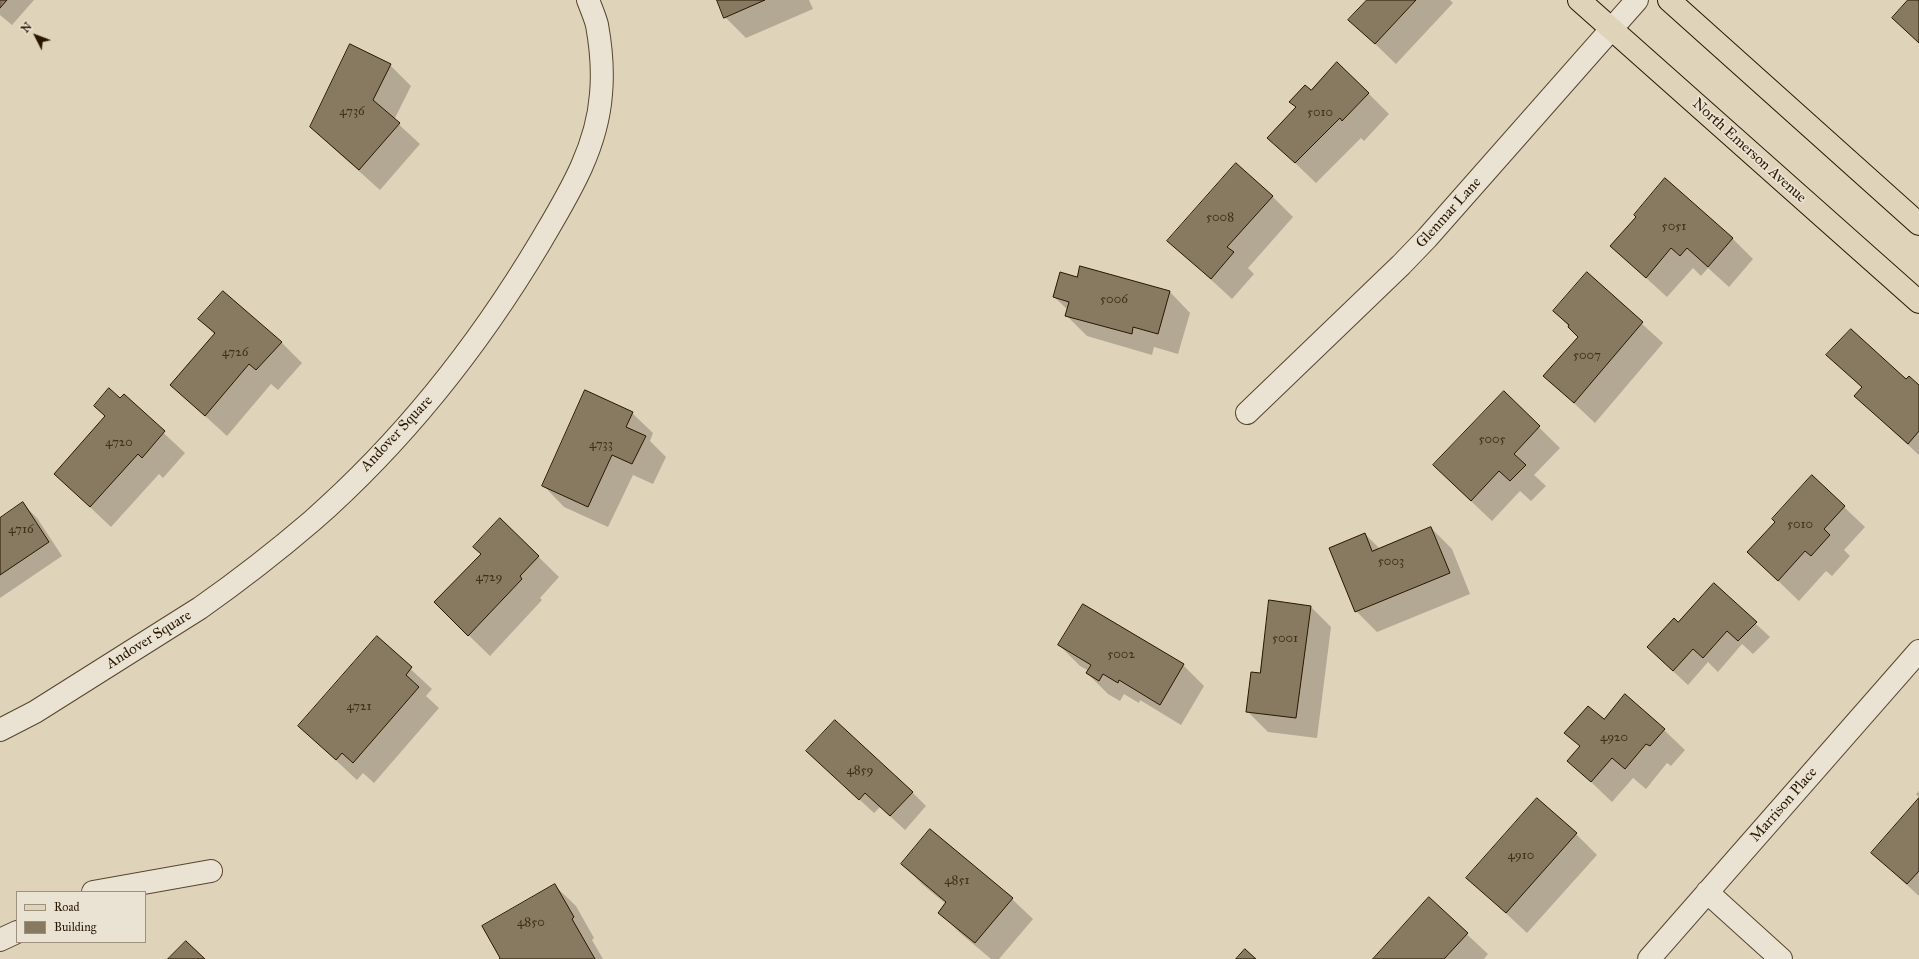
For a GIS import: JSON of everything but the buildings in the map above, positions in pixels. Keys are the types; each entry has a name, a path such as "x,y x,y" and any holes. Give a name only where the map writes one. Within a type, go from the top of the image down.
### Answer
{"main road":[{"name":"North Emerson Avenue","path":"1579,0 1919,302"},
{"path":"1669,0 1919,224"}],"street":[{"name":"Andover Square","path":"0,730 35,712 218,595 311,522 364,471 433,396 495,315 527,266 571,191 588,151 601,96 602,68 596,25 588,0"},
{"name":"Glenmar Lane","path":"1247,413 1422,243 1637,0"},
{"name":"Marrison Place","path":"1649,959 1919,651"},
{"path":"99,891 211,871"},
{"path":"1708,892 1781,959"},
{"path":"0,940 16,932"}]}
